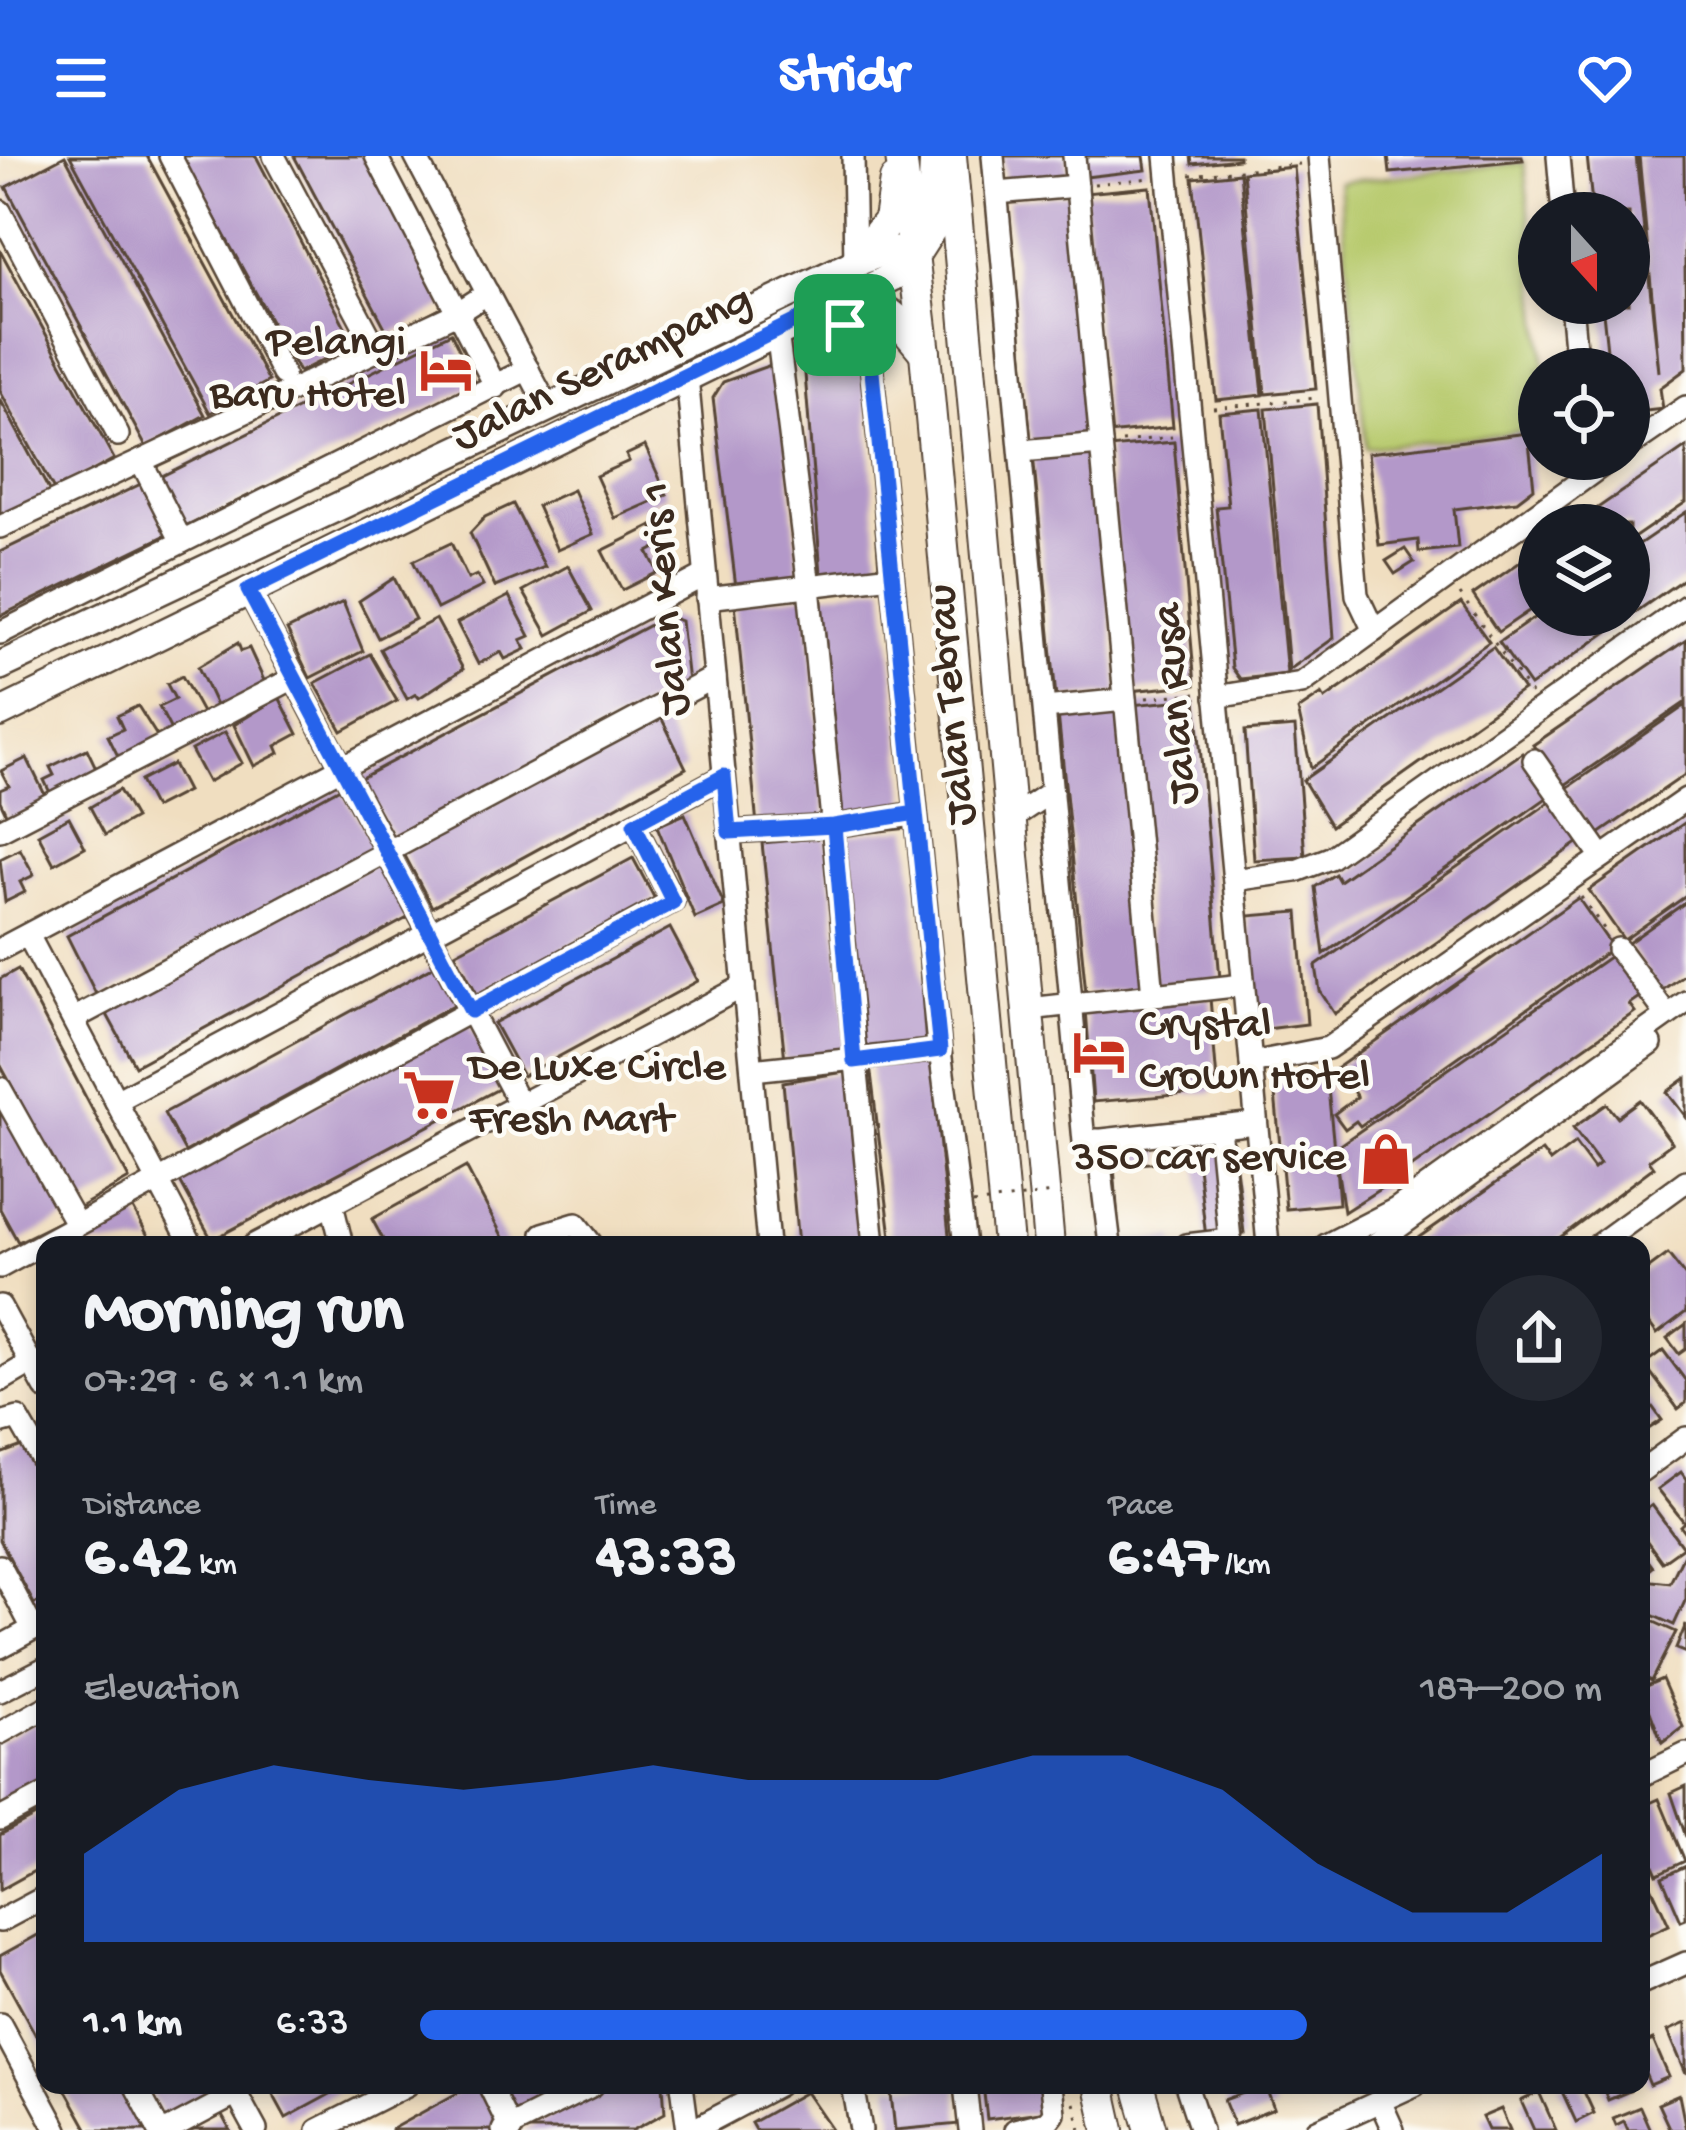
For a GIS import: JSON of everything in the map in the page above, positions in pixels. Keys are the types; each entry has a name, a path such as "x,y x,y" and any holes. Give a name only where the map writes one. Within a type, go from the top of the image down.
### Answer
{"highway":[{"path":"855,263 889,220 899,156"},
{"name":"Jalan Tebrau","path":"899,156 926,352 1007,1236"},
{"path":"935,156 932,227 914,255 932,267 946,296 979,499"},
{"name":"Jalan Tebrau","path":"951,156 1048,1236"},
{"path":"842,300 873,302 889,310 926,352"},
{"path":"1094,2126 1098,2094"},
{"path":"1141,2094 1151,2130"}],"main road":[{"name":"Jalan Serampang","path":"0,666 546,404 855,263 887,250 914,255 898,274 0,712"}],"street":[{"path":"170,156 283,374"},
{"path":"274,156 377,350"},
{"path":"376,156 496,387"},
{"path":"415,156 546,404"},
{"path":"853,156 855,263"},
{"path":"994,156 1073,1004 1108,1236"},
{"path":"1074,156 1153,995"},
{"path":"1558,156 1562,192"},
{"path":"1319,159 1358,595 1374,631"},
{"name":"Jalan Rusa","path":"1167,166 1267,1236"},
{"path":"997,193 1077,186"},
{"path":"0,212 118,435"},
{"path":"0,527 457,313 488,293"},
{"path":"873,1236 809,587 790,324 845,325 868,342 940,1050 964,1236"},
{"name":"Jalan Serampang","path":"0,633 529,369"},
{"name":"Jalan Keris 1","path":"686,376 767,1236"},
{"path":"1650,432 1686,407"},
{"path":"1021,452 1101,443"},
{"path":"141,461 182,542"},
{"path":"1216,694 1302,683 1449,578 1570,480"},
{"path":"0,949 341,767 706,586 809,587 892,576"},
{"path":"248,590 520,1105"},
{"path":"1234,880 1296,871 1330,858 1686,606"},
{"path":"73,1019 715,677"},
{"path":"0,830 294,678"},
{"path":"1045,708 1125,700"},
{"path":"1534,760 1602,856"},
{"path":"116,1101 724,776"},
{"path":"1010,819 1052,791"},
{"path":"1251,1063 1328,1048 1686,799"},
{"path":"729,832 834,826 916,813"},
{"path":"57,1236 673,902 634,824"},
{"path":"28,934 187,1236"},
{"path":"1618,949 1676,1017"},
{"path":"1029,1009 1243,985"},
{"path":"271,1236 744,986"},
{"path":"1387,1236 1676,1017 1686,1002"},
{"path":"1343,1236 1396,1209 1676,1017"},
{"path":"752,1070 940,1050"},
{"path":"0,1088 77,1225"},
{"path":"1091,1141 1256,1123"},
{"path":"1219,1127 1230,1236"},
{"path":"1610,1236 1686,1181"},
{"path":"332,1204 340,1236"},
{"path":"543,1234 576,1224 585,1236"},
{"path":"0,1267 36,1247"},
{"path":"0,1306 19,1342 36,1354"},
{"path":"2,1375 36,1356"},
{"path":"0,1423 18,1418 36,1449"},
{"path":"1650,1464 1686,1438"},
{"path":"0,1566 36,1616"},
{"path":"0,1647 36,1620"},
{"path":"0,1691 36,1673"},
{"path":"0,1733 36,1713"},
{"path":"1650,1771 1686,1754"},
{"path":"0,1819 36,1800"},
{"path":"0,1921 36,1908"},
{"path":"1650,1979 1686,1963"},
{"path":"0,2024 36,2091"},
{"path":"38,2094 57,2130"},
{"path":"140,2094 159,2130"},
{"path":"169,2130 223,2094"},
{"path":"238,2094 256,2130"},
{"path":"318,2130 389,2094"},
{"path":"493,2094 508,2129 576,2094"},
{"path":"684,2094 691,2130 756,2094"},
{"path":"855,2094 861,2130"},
{"path":"966,2094 970,2130"},
{"path":"1015,2130 1047,2122 1054,2113 1052,2094"},
{"path":"1189,2094 1201,2130"},
{"path":"1317,2130 1395,2094"},
{"path":"1380,2101 1393,2130"}],"path":[{"path":"1077,186 1167,166 1319,159"},
{"path":"1190,410 1342,395"},
{"path":"1101,443 1192,435"},
{"path":"1449,578 1540,706"},
{"path":"1125,700 1216,694"},
{"path":"1568,880 1618,949"},
{"path":"973,1204 1052,1193"},
{"path":"1081,2130 1094,2126"}],"green space":[{"path":"1524,163 1527,192 1518,192 1518,324 1540,324 1543,348 1518,348 1518,432 1366,448 1339,182"}],"building":[{"path":"65,156 205,415 146,447 6,187"},
{"path":"70,156 147,156 269,381 210,413"},
{"path":"181,156 256,156 354,344 299,372"},
{"path":"294,156 369,156 447,304 389,335"},
{"path":"1003,156 1066,156 1069,179 1006,185"},
{"path":"1082,156 1144,156 1146,170 1085,177"},
{"path":"1191,156 1239,156 1239,159 1192,164"},
{"path":"1388,156 1522,156 1523,160 1390,173"},
{"path":"1587,156 1636,156 1640,192 1591,192"},
{"path":"1639,156 1684,156 1686,369 1660,388 1663,409 1650,411 1650,348 1607,348 1604,324 1650,324 1650,287 1659,372 1650,275 1650,192 1642,192"},
{"path":"1294,167 1316,389 1265,394 1243,172"},
{"path":"1240,173 1263,395 1216,400 1193,178"},
{"path":"1150,187 1173,427 1107,434 1084,193"},
{"path":"1070,194 1093,436 1031,442 1008,200"},
{"path":"0,250 114,459 55,492 0,391"},
{"path":"451,333 476,384 183,528 158,478"},
{"path":"846,346 863,360 879,568 821,573 803,349"},
{"path":"779,362 799,580 736,587 713,398 723,382"},
{"path":"0,399 51,494 0,522"},
{"path":"1317,404 1334,638 1289,670 1266,409"},
{"path":"1262,409 1287,674 1240,679 1232,668 1216,507 1228,506 1219,413"},
{"path":"1518,434 1518,480 1533,480 1534,488 1517,501 1454,509 1458,548 1419,552 1418,540 1379,545 1368,453"},
{"path":"1174,442 1195,685 1128,691 1108,448"},
{"path":"645,446 667,495 615,518 596,476 629,461 626,455"},
{"path":"1686,447 1686,502 1650,527 1650,504 1603,504 1638,480 1650,480 1650,472"},
{"path":"1095,448 1118,693 1056,698 1033,454"},
{"path":"145,482 170,533 0,616 0,552"},
{"path":"573,490 593,534 557,550 537,506"},
{"path":"513,504 545,567 495,587 470,533 485,517"},
{"path":"1686,512 1686,577 1650,602 1650,537"},
{"path":"652,526 661,545 648,552 658,572 622,590 602,551"},
{"path":"451,543 468,579 477,575 483,586 437,609 413,561"},
{"path":"1405,549 1414,562 1395,574 1386,561"},
{"path":"1518,564 1518,618 1498,632 1473,595"},
{"path":"568,566 592,611 548,635 523,591"},
{"path":"394,578 415,619 378,638 359,601"},
{"path":"884,586 907,810 843,817 821,594"},
{"path":"807,595 825,819 757,825 735,603"},
{"path":"509,596 530,636 521,640 526,649 505,659 501,652 478,664 457,623"},
{"path":"343,602 363,651 310,678 287,630"},
{"path":"1461,603 1489,642 1311,768 1298,710 1322,694 1325,699"},
{"path":"667,616 681,621 688,682 395,840 361,778"},
{"path":"436,619 463,669 419,698 416,694 407,699 380,649"},
{"path":"1518,629 1518,636 1602,636 1530,686 1499,642"},
{"path":"1686,640 1686,702 1562,787 1533,745"},
{"path":"238,643 241,651 249,648 267,687 218,710 198,667"},
{"path":"1493,647 1523,690 1331,826 1303,780"},
{"path":"370,654 397,701 342,731 315,683"},
{"path":"182,676 205,718 173,734 159,707 175,699 167,684"},
{"path":"279,697 298,734 276,746 279,753 254,766 234,725"},
{"path":"1196,699 1220,979 1154,985 1130,705"},
{"path":"1686,705 1686,774 1596,836 1564,790"},
{"path":"138,706 162,744 108,771 104,763 118,756 108,736 123,729 117,716"},
{"path":"1121,708 1145,987 1086,993 1058,714"},
{"path":"659,713 686,768 432,907 403,852"},
{"path":"1295,727 1305,857 1254,860 1245,731"},
{"path":"225,732 242,763 208,782 191,750"},
{"path":"87,749 100,776 53,799 44,780 54,775 50,767"},
{"path":"1522,753 1551,795 1324,954 1315,887 1335,874 1339,881"},
{"path":"27,758 48,801 9,820 0,801 0,790 9,786 1,771"},
{"path":"173,764 187,791 154,808 140,781"},
{"path":"340,788 375,849 98,998 67,936"},
{"path":"119,790 135,818 105,835 90,807"},
{"path":"1554,799 1582,840 1335,1014 1320,991 1316,966"},
{"path":"685,814 724,905 695,918 657,826"},
{"path":"69,817 85,847 54,864 38,834"},
{"path":"1686,822 1686,896 1624,940 1589,890"},
{"path":"909,828 926,1045 864,1052 844,835"},
{"path":"826,837 849,1053 785,1060 762,843"},
{"path":"20,849 34,875 20,882 25,892 5,902 0,859"},
{"path":"633,858 655,899 477,994 455,953"},
{"path":"381,861 411,916 135,1066 103,1007"},
{"path":"1578,898 1613,948 1360,1126 1356,1121 1345,1129 1334,1114 1357,1097 1337,1068"},
{"path":"1686,902 1686,973 1661,991 1628,943"},
{"path":"1298,912 1307,1024 1258,1030 1248,916"},
{"path":"670,928 698,981 523,1076 494,1023"},
{"path":"1616,952 1645,993 1629,1004 1635,1012 1408,1170 1398,1156 1384,1166 1394,1180 1344,1212 1335,1154 1339,1204 1286,1209 1274,1083 1327,1078 1334,1149"},
{"path":"438,964 459,1002 185,1152 164,1113"},
{"path":"18,969 129,1179 78,1208 0,1064 0,979"},
{"path":"1210,998 1217,1081 1212,1082 1213,1092 1093,1102 1086,1009"},
{"path":"467,1021 502,1087 220,1236 210,1236 179,1180"},
{"path":"931,1060 949,1236 891,1236 870,1065"},
{"path":"851,1071 869,1236 797,1236 783,1082"},
{"path":"1686,1078 1686,1117 1667,1092"},
{"path":"0,1093 67,1218 18,1242 0,1209"},
{"path":"1640,1100 1672,1143 1649,1160 1654,1167 1562,1236 1421,1236 1542,1151 1550,1162 1575,1143 1594,1169 1600,1164 1573,1128 1607,1104 1617,1117"},
{"path":"1161,1141 1162,1162 1114,1166 1119,1234 1094,1146"},
{"path":"1233,1143 1244,1233 1206,1236 1196,1148"},
{"path":"466,1167 502,1236 381,1236 372,1219"},
{"path":"130,1203 148,1236 74,1236"},
{"path":"1668,1254 1686,1277 1686,1312 1657,1334 1650,1324 1650,1267"},
{"path":"1686,1324 1686,1349 1679,1354 1667,1338"},
{"path":"1663,1350 1686,1381 1686,1403 1678,1409 1650,1372 1650,1360"},
{"path":"1650,1403 1662,1420 1650,1428"},
{"path":"30,1443 36,1455 34,1604 0,1540 0,1454"},
{"path":"1681,1472 1686,1479 1686,1534 1680,1526 1684,1522 1658,1489"},
{"path":"1650,1506 1683,1547 1662,1562 1650,1545"},
{"path":"1686,1550 1686,1599 1674,1625 1650,1614 1650,1581 1670,1583"},
{"path":"1650,1620 1676,1632 1650,1680"},
{"path":"1686,1624 1686,1653 1676,1649"},
{"path":"1662,1679 1683,1727 1662,1743 1650,1712 1650,1684"},
{"path":"36,1723 36,1792 0,1811 0,1742"},
{"path":"1686,1786 1686,1837 1671,1793"},
{"path":"1659,1799 1685,1861 1657,1874 1650,1858 1650,1803"},
{"path":"36,1816 36,1870 0,1890 0,1835"},
{"path":"1686,1866 1686,1919 1681,1921 1662,1877"},
{"path":"1650,1884 1669,1925 1650,1934"},
{"path":"36,1936 36,2036 0,1970 0,1956"},
{"path":"1686,2023 1686,2074 1668,2031"},
{"path":"1650,2041 1669,2077 1650,2085"},
{"path":"68,2094 133,2094 153,2130 88,2130"},
{"path":"151,2094 212,2094 216,2100 168,2125"},
{"path":"273,2094 330,2094 286,2118"},
{"path":"456,2094 486,2094 503,2125 493,2130 390,2130"},
{"path":"502,2094 559,2094 514,2118"},
{"path":"591,2094 664,2094 665,2113 633,2130 524,2130"},
{"path":"807,2094 832,2130 755,2130 751,2123"},
{"path":"891,2094 957,2094 960,2124 895,2130"},
{"path":"984,2094 1046,2094 1048,2111 987,2119"},
{"path":"1240,2094 1268,2094 1274,2109 1234,2125 1224,2100"},
{"path":"1540,2094 1556,2130 1534,2130 1521,2101"},
{"path":"1563,2094 1585,2094 1594,2113 1576,2122"},
{"path":"1679,2095 1686,2130 1670,2130 1658,2104"},
{"path":"1640,2107 1650,2130 1628,2130 1624,2121 1616,2125 1613,2118"},
{"path":"1501,2109 1510,2130 1488,2130 1482,2117"},
{"path":"221,2114 230,2130 190,2130"}],"place":[{"name":"Pelangi Baru Hotel","path":"446,370"},
{"name":"Crystal Crown Hotel","path":"1099,1052"},
{"name":"De Luxe Circle Fresh Mart","path":"429,1095"},
{"name":"350 car service","path":"1386,1159"}],"route":[{"path":"845,325 802,318 248,590 471,1011 673,902 634,824 724,776 729,832 834,826 916,813 940,1050 854,1061 834,826 916,813 870,352 862,333 845,325"}]}
